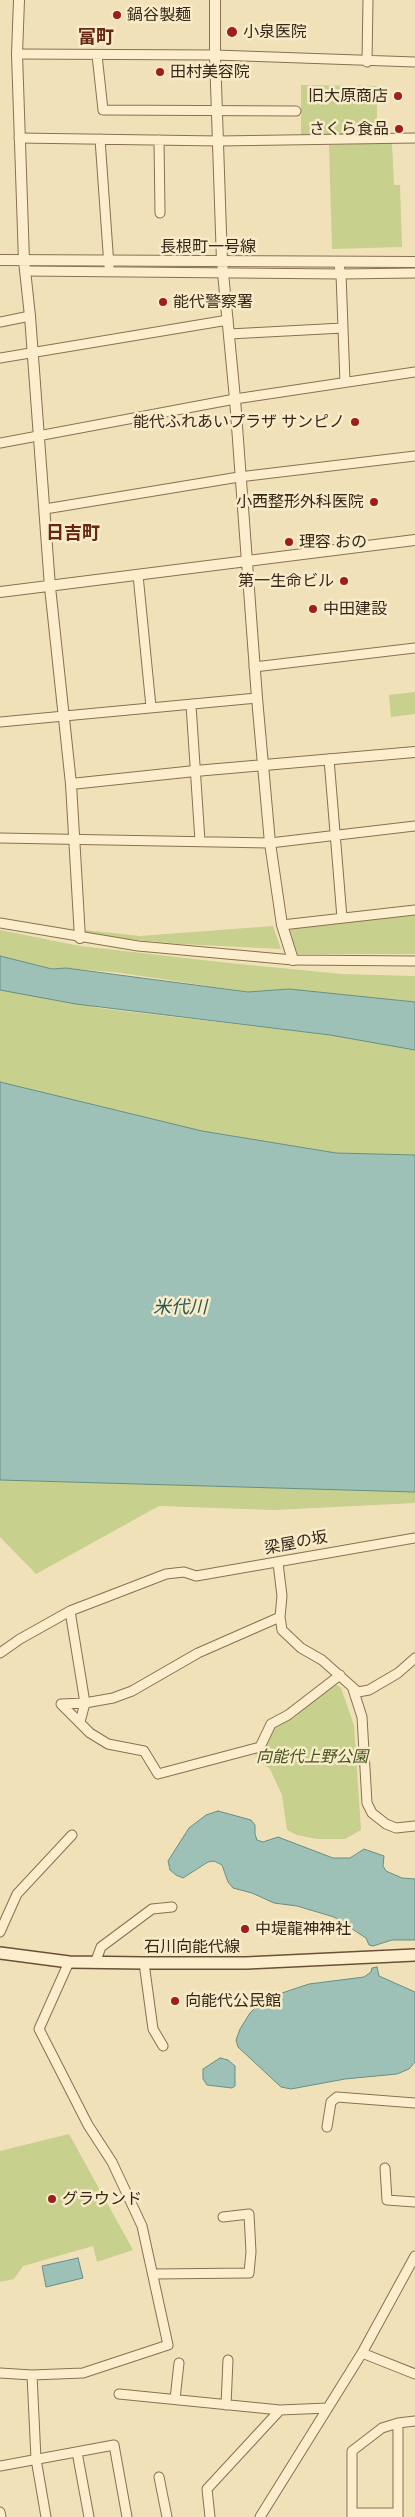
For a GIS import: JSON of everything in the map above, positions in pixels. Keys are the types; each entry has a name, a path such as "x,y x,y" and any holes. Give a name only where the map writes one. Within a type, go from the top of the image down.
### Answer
{"main road":[{"name":"石川向能代線","path":"0,1953 69,1962 95,1963 246,1963 415,1955"}],"street":[{"path":"19,0 17,54 25,266 50,587 62,715 71,784 80,938"},
{"path":"215,0 222,262 235,399 254,667 270,843 282,925 293,960"},
{"path":"367,62 368,0"},
{"path":"17,54 215,55 367,62 415,62"},
{"path":"98,55 103,110 296,111"},
{"path":"19,138 218,141 415,138"},
{"path":"100,140 109,272"},
{"path":"159,140 160,213"},
{"name":"長根町一号線","path":"0,260 25,266 109,261 415,262"},
{"path":"338,262 341,274 345,382"},
{"path":"25,266 109,272 223,274 415,273"},
{"path":"0,322 30,316"},
{"path":"0,358 228,320"},
{"path":"229,334 343,328"},
{"path":"0,443 235,399 415,372"},
{"path":"45,509 240,477 415,456"},
{"path":"0,592 415,540"},
{"path":"138,575 151,707"},
{"path":"254,667 415,648"},
{"path":"0,722 257,698"},
{"path":"191,705 200,841"},
{"path":"71,784 415,752"},
{"path":"329,759 342,918"},
{"path":"0,838 270,843 415,826"},
{"path":"282,925 415,910"},
{"path":"0,923 80,938 138,946 293,960 415,961"},
{"name":"梁屋の坂","path":"0,1653 20,1639 70,1611 143,1581 166,1574 184,1572 196,1576 278,1563 347,1548 415,1538"},
{"path":"278,1563 282,1596 280,1617 282,1630 301,1648 318,1656 358,1692 369,1690 398,1673 415,1658"},
{"path":"70,1611 85,1703 80,1722"},
{"path":"280,1617 198,1653 132,1691 113,1698 85,1703 62,1704 90,1733 108,1744 144,1751 158,1774 260,1747 271,1724 288,1715 340,1675"},
{"path":"353,1688 362,1718 367,1803 372,1813 386,1824 396,1828 415,1826"},
{"path":"0,1932 17,1894 72,1835"},
{"path":"95,1963 101,1947 152,1909 172,1907"},
{"path":"0,2373 32,2375 83,2373 168,2345 154,2274 142,2226 132,2200 112,2162 88,2125 39,2028 69,1962"},
{"path":"144,1963 153,2029 163,2046"},
{"path":"327,2127 331,2102 337,2097 415,2103"},
{"path":"385,2168 387,2200 415,2202"},
{"path":"154,2274 249,2273 251,2252 250,2214 223,2217"},
{"path":"260,2517 362,2353 415,2256"},
{"path":"362,2353 415,2374"},
{"path":"226,2405 228,2360"},
{"path":"175,2399 179,2363"},
{"path":"32,2375 36,2460 46,2517"},
{"path":"119,2394 280,2410 328,2408"},
{"path":"210,2517 208,2489 280,2410"},
{"path":"398,2423 398,2515 352,2515 352,2451 382,2428 398,2423 415,2421"},
{"path":"0,2466 114,2445 127,2517"},
{"path":"77,2452 89,2517"},
{"path":"159,2477 167,2517"},
{"path":"0,2512 1,2517"}],"green space":[{"path":"301,85 377,86 377,136 301,136"},
{"path":"392,143 394,185 400,185 402,247 332,249 329,145"},
{"path":"415,692 415,714 391,717 389,695"},
{"path":"415,914 415,954 296,954 289,926"},
{"path":"273,926 281,949 180,944 85,935 84,930 140,936"},
{"path":"0,930 80,946 229,963 342,974 415,976 415,1002 289,989 248,992 121,973 66,968 52,969 0,956"},
{"path":"0,990 106,1009 330,1035 415,1050 415,1155 336,1153 202,1131 0,1082"},
{"path":"0,1480 415,1492 415,1503 274,1510 159,1506 36,1574 0,1537"},
{"name":"向能代上野公園","path":"333,1682 341,1688 354,1725 361,1830 345,1839 317,1839 297,1835 287,1830 282,1795 270,1769 257,1760 254,1750 274,1726 295,1717 327,1685"},
{"name":"グラウンド","path":"69,2134 133,2250 97,2262 93,2246 23,2266 14,2279 0,2282 0,2151"}],"water":[{"path":"0,956 52,969 66,968 248,992 289,989 415,1002 415,1050 330,1035 76,1004 0,990"},
{"name":"米代川","path":"0,1082 202,1131 336,1153 415,1155 415,1492 0,1480"},
{"path":"218,1811 251,1820 255,1825 257,1840 263,1842 278,1837 333,1858 350,1858 364,1849 384,1856 383,1866 386,1871 402,1878 415,1879 415,1940 392,1940 373,1946 369,1945 366,1938 334,1917 297,1906 274,1903 252,1893 233,1888 228,1882 222,1865 214,1861 208,1862 183,1878 176,1875 170,1870 168,1861 189,1828 206,1815"},
{"path":"377,1967 379,1976 415,1992 415,2062 409,2069 397,2074 345,2079 291,2089 281,2087 238,2047 236,2040 240,2029 250,2013 264,1999 309,1984 364,1977 371,1972 372,1968"},
{"path":"220,2058 228,2060 235,2066 235,2086 232,2088 207,2085 203,2079 203,2069"},
{"path":"78,2258 83,2278 46,2287 42,2266"}],"place":[{"name":"鍋谷製麺","path":"117,15"},
{"name":"小泉医院","path":"232,32"},
{"name":"田村美容院","path":"160,72"},
{"name":"旧大原商店","path":"398,96"},
{"name":"さくら食品","path":"399,129"},
{"name":"能代警察署","path":"163,302"},
{"name":"能代ふれあいプラザ サンピノ","path":"355,422"},
{"name":"小西整形外科医院","path":"374,502"},
{"name":"理容 おの","path":"289,542"},
{"name":"第一生命ビル","path":"344,581"},
{"name":"中田建設","path":"313,609"},
{"name":"中堤龍神神社","path":"245,1929"},
{"name":"向能代公民館","path":"175,2001"},
{"name":"グラウンド","path":"52,2199"}],"district":[{"name":"富町","path":"96,38"},
{"name":"日吉町","path":"73,534"}]}
